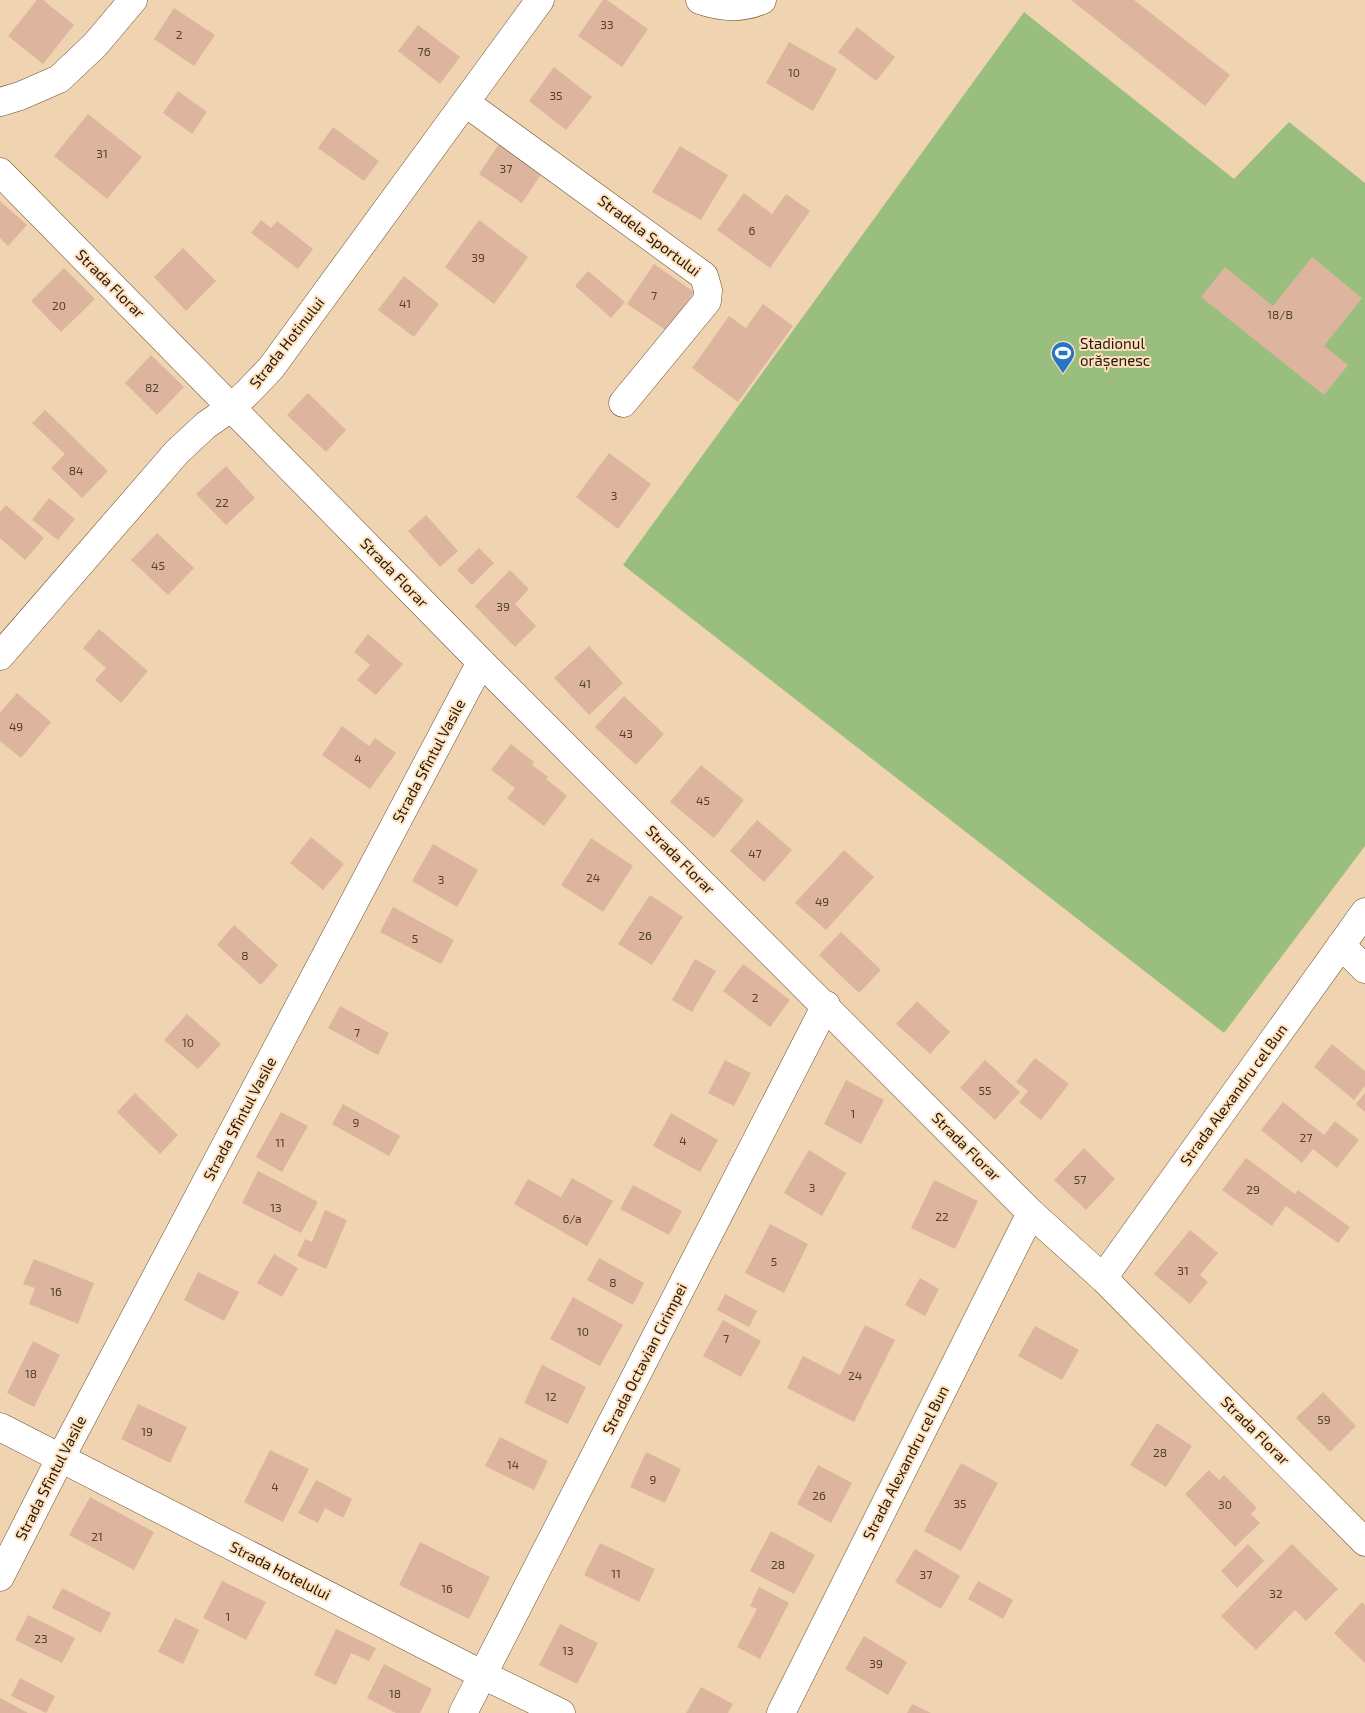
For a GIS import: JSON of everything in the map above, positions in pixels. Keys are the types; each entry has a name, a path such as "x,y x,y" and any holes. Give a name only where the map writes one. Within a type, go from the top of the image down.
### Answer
{"street":[{"path":"0,102 20,96 59,79 95,46 133,0"},
{"name":"Strada Hotinului","path":"0,656 176,452 206,425 232,407 270,368 540,0"},
{"path":"700,0 716,6 738,6 762,0"},
{"name":"Stradela Sportului","path":"466,103 704,276 708,290 707,301 623,403"},
{"name":"Strada Florar","path":"0,172 481,662 1031,1212 1103,1278 1365,1542"},
{"name":"Strada Sfîntul Vasile","path":"0,1577 481,662"},
{"name":"Strada Alexandru cel Bun","path":"1103,1278 1365,912"},
{"path":"1341,945 1365,969"},
{"name":"Strada Octavian Cirimpei","path":"463,1713 826,1005"},
{"name":"Strada Alexandru cel Bun","path":"781,1713 1031,1212"},
{"name":"Strada Hotelului","path":"0,1427 60,1460 561,1713"}],"green space":[{"name":"Stadionul orășenesc","path":"1024,12 1234,179 1289,122 1365,183 1365,846 1224,1033 623,565"}],"building":[{"path":"37,0 43,0 74,25 43,64 8,36"},
{"path":"603,0 607,0 648,29 622,67 578,36"},
{"path":"1071,0 1134,0 1230,75 1205,106"},
{"path":"174,8 215,35 194,66 154,39"},
{"path":"418,25 460,57 440,84 398,51"},
{"path":"857,27 895,57 876,81 838,52"},
{"path":"789,42 837,69 813,111 766,83"},
{"path":"554,67 592,97 566,130 529,101"},
{"path":"178,91 207,112 192,134 163,113"},
{"path":"88,114 142,157 107,199 54,156"},
{"path":"333,127 379,161 364,181 318,148"},
{"path":"499,144 542,173 522,203 479,174"},
{"path":"680,146 728,175 701,220 652,192"},
{"path":"744,193 772,214 786,194 810,211 770,268 717,230"},
{"path":"0,201 27,225 8,246 0,238"},
{"path":"261,220 271,228 277,221 313,249 298,269 251,233"},
{"path":"479,220 528,257 494,304 445,267"},
{"path":"183,248 216,281 186,311 154,277"},
{"path":"1312,257 1362,298 1324,346 1348,365 1324,395 1201,297 1225,267 1273,306"},
{"path":"654,264 694,292 667,331 627,304"},
{"path":"64,268 95,299 61,332 31,301"},
{"path":"588,271 625,302 611,318 575,286"},
{"path":"404,276 439,304 414,337 378,310"},
{"path":"763,304 793,326 738,402 692,368 729,316 746,328"},
{"path":"151,355 184,387 157,415 125,383"},
{"path":"308,393 346,430 326,452 287,415"},
{"path":"45,410 108,471 82,498 51,468 65,454 32,423"},
{"path":"609,453 651,484 618,529 576,497"},
{"path":"226,466 255,498 226,525 196,494"},
{"path":"49,498 75,519 58,540 32,520"},
{"path":"6,505 44,538 25,560 0,538 0,512"},
{"path":"426,515 458,551 440,567 408,531"},
{"path":"157,533 194,568 168,595 131,560"},
{"path":"479,548 494,563 472,585 457,570"},
{"path":"510,570 529,589 515,604 536,626 515,647 475,606"},
{"path":"99,629 148,671 121,703 95,680 106,668 83,648"},
{"path":"368,634 403,664 376,695 357,680 370,665 354,652"},
{"path":"589,646 623,683 589,715 554,678"},
{"path":"17,693 51,722 21,758 0,741 0,713"},
{"path":"624,696 664,734 636,765 595,727"},
{"path":"342,726 369,746 375,738 396,753 370,789 322,755"},
{"path":"511,744 534,762 532,765 548,777 546,779 567,796 544,826 507,798 515,788 491,770"},
{"path":"701,765 744,800 714,838 670,802"},
{"path":"757,820 792,850 764,882 730,851"},
{"path":"311,837 344,864 323,890 290,863"},
{"path":"591,838 633,866 603,912 561,885"},
{"path":"433,844 478,870 457,907 412,881"},
{"path":"844,850 874,877 826,930 795,903"},
{"path":"650,895 683,917 652,965 618,944"},
{"path":"393,907 454,940 441,964 380,932"},
{"path":"234,925 278,965 261,985 217,945"},
{"path":"841,932 881,970 859,993 819,955"},
{"path":"695,959 716,971 692,1012 672,1000"},
{"path":"743,964 790,1000 770,1027 723,991"},
{"path":"917,1001 950,1032 930,1054 896,1024"},
{"path":"340,1006 389,1033 378,1055 328,1028"},
{"path":"187,1014 221,1044 198,1069 164,1040"},
{"path":"1332,1044 1365,1071 1365,1086 1354,1100 1314,1067"},
{"path":"1035,1058 1069,1084 1041,1120 1019,1102 1028,1091 1016,1082"},
{"path":"725,1060 751,1073 734,1106 708,1093"},
{"path":"985,1060 1020,1092 995,1120 960,1088"},
{"path":"846,1080 884,1100 861,1144 824,1124"},
{"path":"135,1093 178,1135 160,1154 117,1112"},
{"path":"1365,1093 1365,1112 1356,1104"},
{"path":"1283,1102 1324,1135 1335,1121 1359,1140 1337,1168 1313,1149 1302,1163 1261,1130"},
{"path":"343,1104 400,1136 389,1156 332,1124"},
{"path":"281,1112 308,1126 282,1172 256,1157"},
{"path":"671,1113 718,1140 700,1172 653,1146"},
{"path":"1084,1148 1115,1179 1086,1210 1054,1180"},
{"path":"809,1150 846,1173 822,1216 784,1193"},
{"path":"1246,1158 1295,1194 1298,1190 1350,1227 1338,1243 1286,1206 1272,1226 1222,1190"},
{"path":"258,1171 318,1202 301,1233 242,1203"},
{"path":"572,1178 613,1201 587,1246 514,1204 528,1179 561,1197"},
{"path":"934,1180 978,1201 955,1249 911,1228"},
{"path":"633,1185 682,1211 669,1235 620,1209"},
{"path":"325,1210 347,1220 326,1269 297,1256 305,1239 312,1242"},
{"path":"770,1224 808,1244 784,1293 745,1273"},
{"path":"1190,1230 1218,1253 1200,1275 1208,1282 1190,1304 1154,1274"},
{"path":"274,1254 298,1268 282,1297 257,1283"},
{"path":"599,1258 644,1283 633,1305 587,1280"},
{"path":"34,1259 94,1283 78,1324 29,1304 35,1288 23,1284"},
{"path":"198,1272 239,1292 224,1321 184,1300"},
{"path":"920,1278 939,1289 925,1316 905,1305"},
{"path":"725,1294 757,1311 749,1327 717,1310"},
{"path":"573,1297 623,1325 600,1366 550,1339"},
{"path":"723,1320 761,1341 741,1377 703,1356"},
{"path":"865,1325 895,1340 854,1422 787,1388 803,1356 840,1375"},
{"path":"1035,1326 1079,1350 1062,1380 1018,1356"},
{"path":"33,1341 60,1355 34,1407 7,1393"},
{"path":"542,1365 586,1387 568,1424 524,1403"},
{"path":"1323,1392 1356,1426 1330,1452 1296,1418"},
{"path":"138,1404 187,1427 170,1463 121,1439"},
{"path":"1157,1423 1192,1446 1166,1487 1130,1465"},
{"path":"500,1437 548,1461 534,1490 485,1466"},
{"path":"270,1450 309,1469 283,1522 244,1502"},
{"path":"646,1452 681,1469 665,1503 630,1487"},
{"path":"961,1463 998,1483 961,1551 924,1531"},
{"path":"818,1465 852,1483 831,1523 797,1504"},
{"path":"1209,1470 1219,1480 1224,1475 1257,1508 1251,1514 1260,1523 1235,1547 1185,1494"},
{"path":"316,1480 352,1499 343,1518 325,1508 318,1523 298,1513"},
{"path":"90,1497 154,1532 134,1570 69,1535"},
{"path":"771,1531 815,1555 794,1594 750,1571"},
{"path":"420,1542 490,1577 469,1619 399,1585"},
{"path":"600,1543 655,1569 639,1602 584,1575"},
{"path":"1248,1544 1264,1561 1237,1588 1221,1571"},
{"path":"1292,1544 1338,1589 1306,1621 1295,1610 1256,1650 1221,1616"},
{"path":"915,1549 960,1576 941,1609 895,1582"},
{"path":"222,1581 266,1602 246,1640 203,1618"},
{"path":"978,1581 1013,1600 1003,1619 968,1599"},
{"path":"759,1587 789,1603 760,1659 737,1647 757,1609 750,1606"},
{"path":"62,1588 111,1613 101,1633 52,1608"},
{"path":"1362,1602 1365,1605 1365,1663 1334,1633"},
{"path":"28,1615 75,1638 62,1663 15,1640"},
{"path":"175,1618 199,1630 183,1664 158,1652"},
{"path":"560,1624 598,1643 577,1684 539,1665"},
{"path":"336,1629 376,1648 369,1661 351,1653 336,1685 314,1675"},
{"path":"864,1636 907,1662 888,1695 845,1669"},
{"path":"384,1664 432,1689 420,1713 396,1713 367,1698"},
{"path":"20,1678 55,1696 46,1713 11,1696"},
{"path":"701,1687 733,1704 728,1713 686,1713"},
{"path":"0,1698 28,1713 0,1713"},
{"path":"912,1704 931,1713 907,1713"}],"place":[{"name":"Stadionul orășenesc","path":"1063,374"}]}
